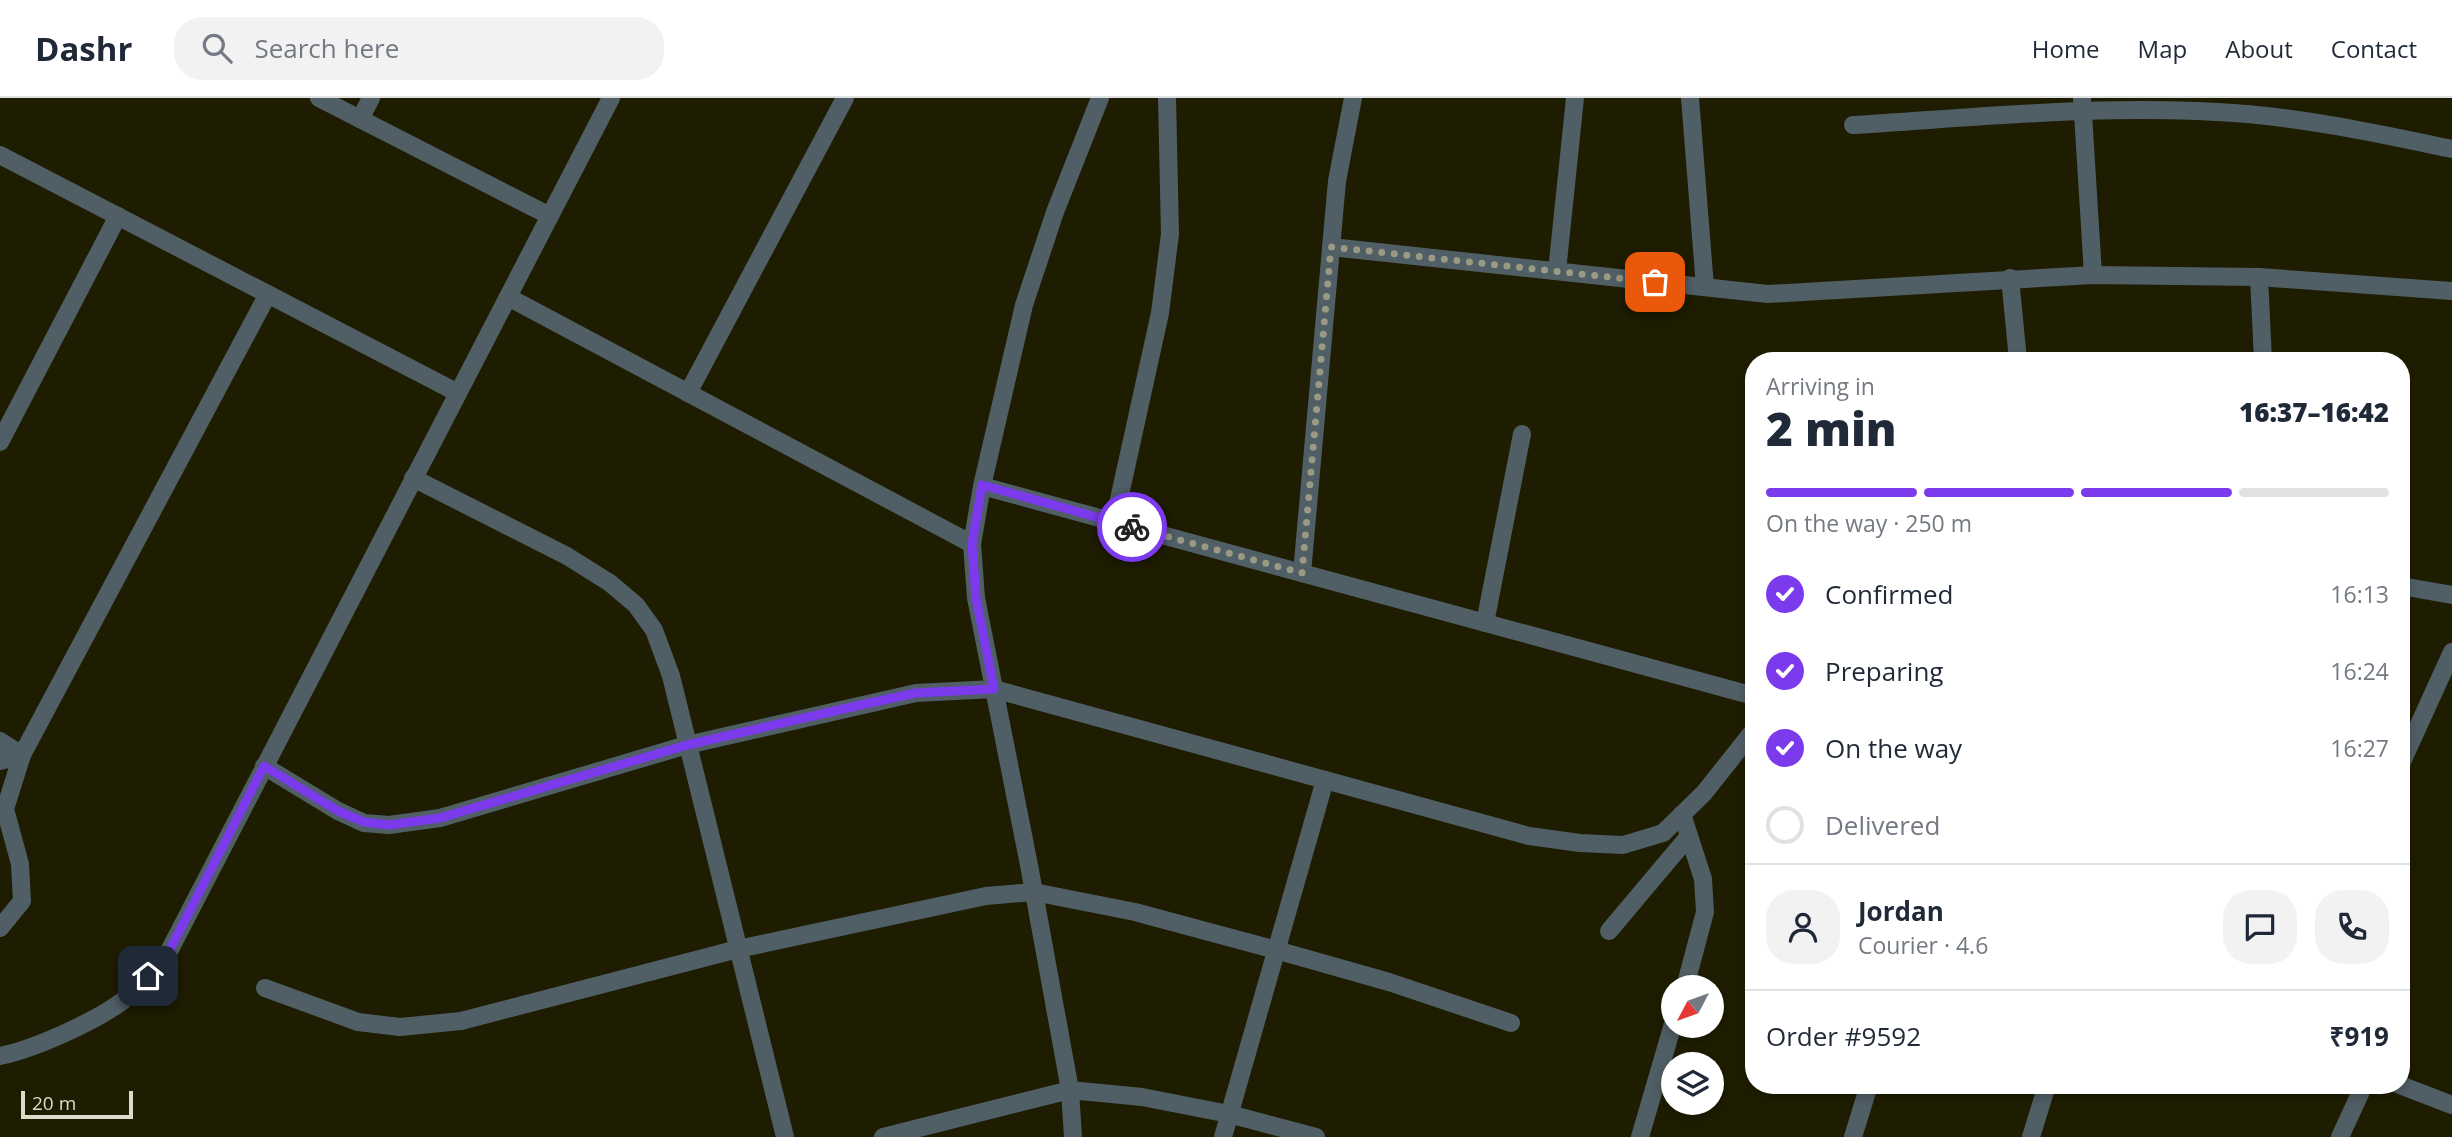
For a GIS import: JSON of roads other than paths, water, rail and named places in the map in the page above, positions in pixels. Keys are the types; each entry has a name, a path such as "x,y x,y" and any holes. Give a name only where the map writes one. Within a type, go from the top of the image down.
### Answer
{"street":[{"path":"319,98 550,216"},
{"path":"360,119 371,98"},
{"path":"0,1056 24,1052 83,1024 130,995 166,957 611,98"},
{"path":"688,393 845,98"},
{"path":"1073,1137 1070,1090 976,598 972,544 982,485 1024,305 1055,212 1100,98"},
{"path":"1114,522 1160,313 1170,234 1167,98"},
{"path":"1302,573 1337,181 1353,98"},
{"path":"1557,271 1575,98"},
{"path":"1690,98 1704,287"},
{"path":"2083,104 2093,275"},
{"path":"1853,125 2083,104 2248,114 2324,123 2452,149"},
{"path":"0,155 458,393"},
{"path":"0,442 118,216"},
{"path":"1331,247 1768,294 2093,275 2259,278 2452,291"},
{"path":"2010,278 2017,352"},
{"path":"2259,278 2263,352"},
{"path":"0,929 22,901 20,864 5,809 22,755 268,294"},
{"path":"508,297 972,544"},
{"path":"1485,623 1522,434"},
{"path":"414,478 567,556 610,583 636,605 654,630 671,676 785,1137"},
{"path":"982,485 1745,694"},
{"path":"2410,588 2452,595"},
{"path":"2410,744 2452,652"},
{"path":"264,766 338,811 364,822 389,825 440,818 687,745 916,693 994,689 1529,836 1580,843 1623,845 1663,833 1704,793 1745,741"},
{"path":"0,741 22,755"},
{"path":"0,761 22,755"},
{"path":"1223,1137 1325,780"},
{"path":"1682,814 1703,879 1704,912 1688,975"},
{"path":"1609,931 1689,836"},
{"path":"265,988 358,1022 400,1027 461,1021 738,949 986,896 1034,892 1135,912 1276,950 1389,982 1511,1023"},
{"path":"1640,1137 1669,1038"},
{"path":"2410,1089 2452,1105"},
{"path":"883,1137 1070,1090 1142,1097 1229,1114 1316,1137"},
{"path":"1853,1137 1866,1094"},
{"path":"2031,1137 2045,1094"},
{"path":"2340,1137 2360,1094"}]}
